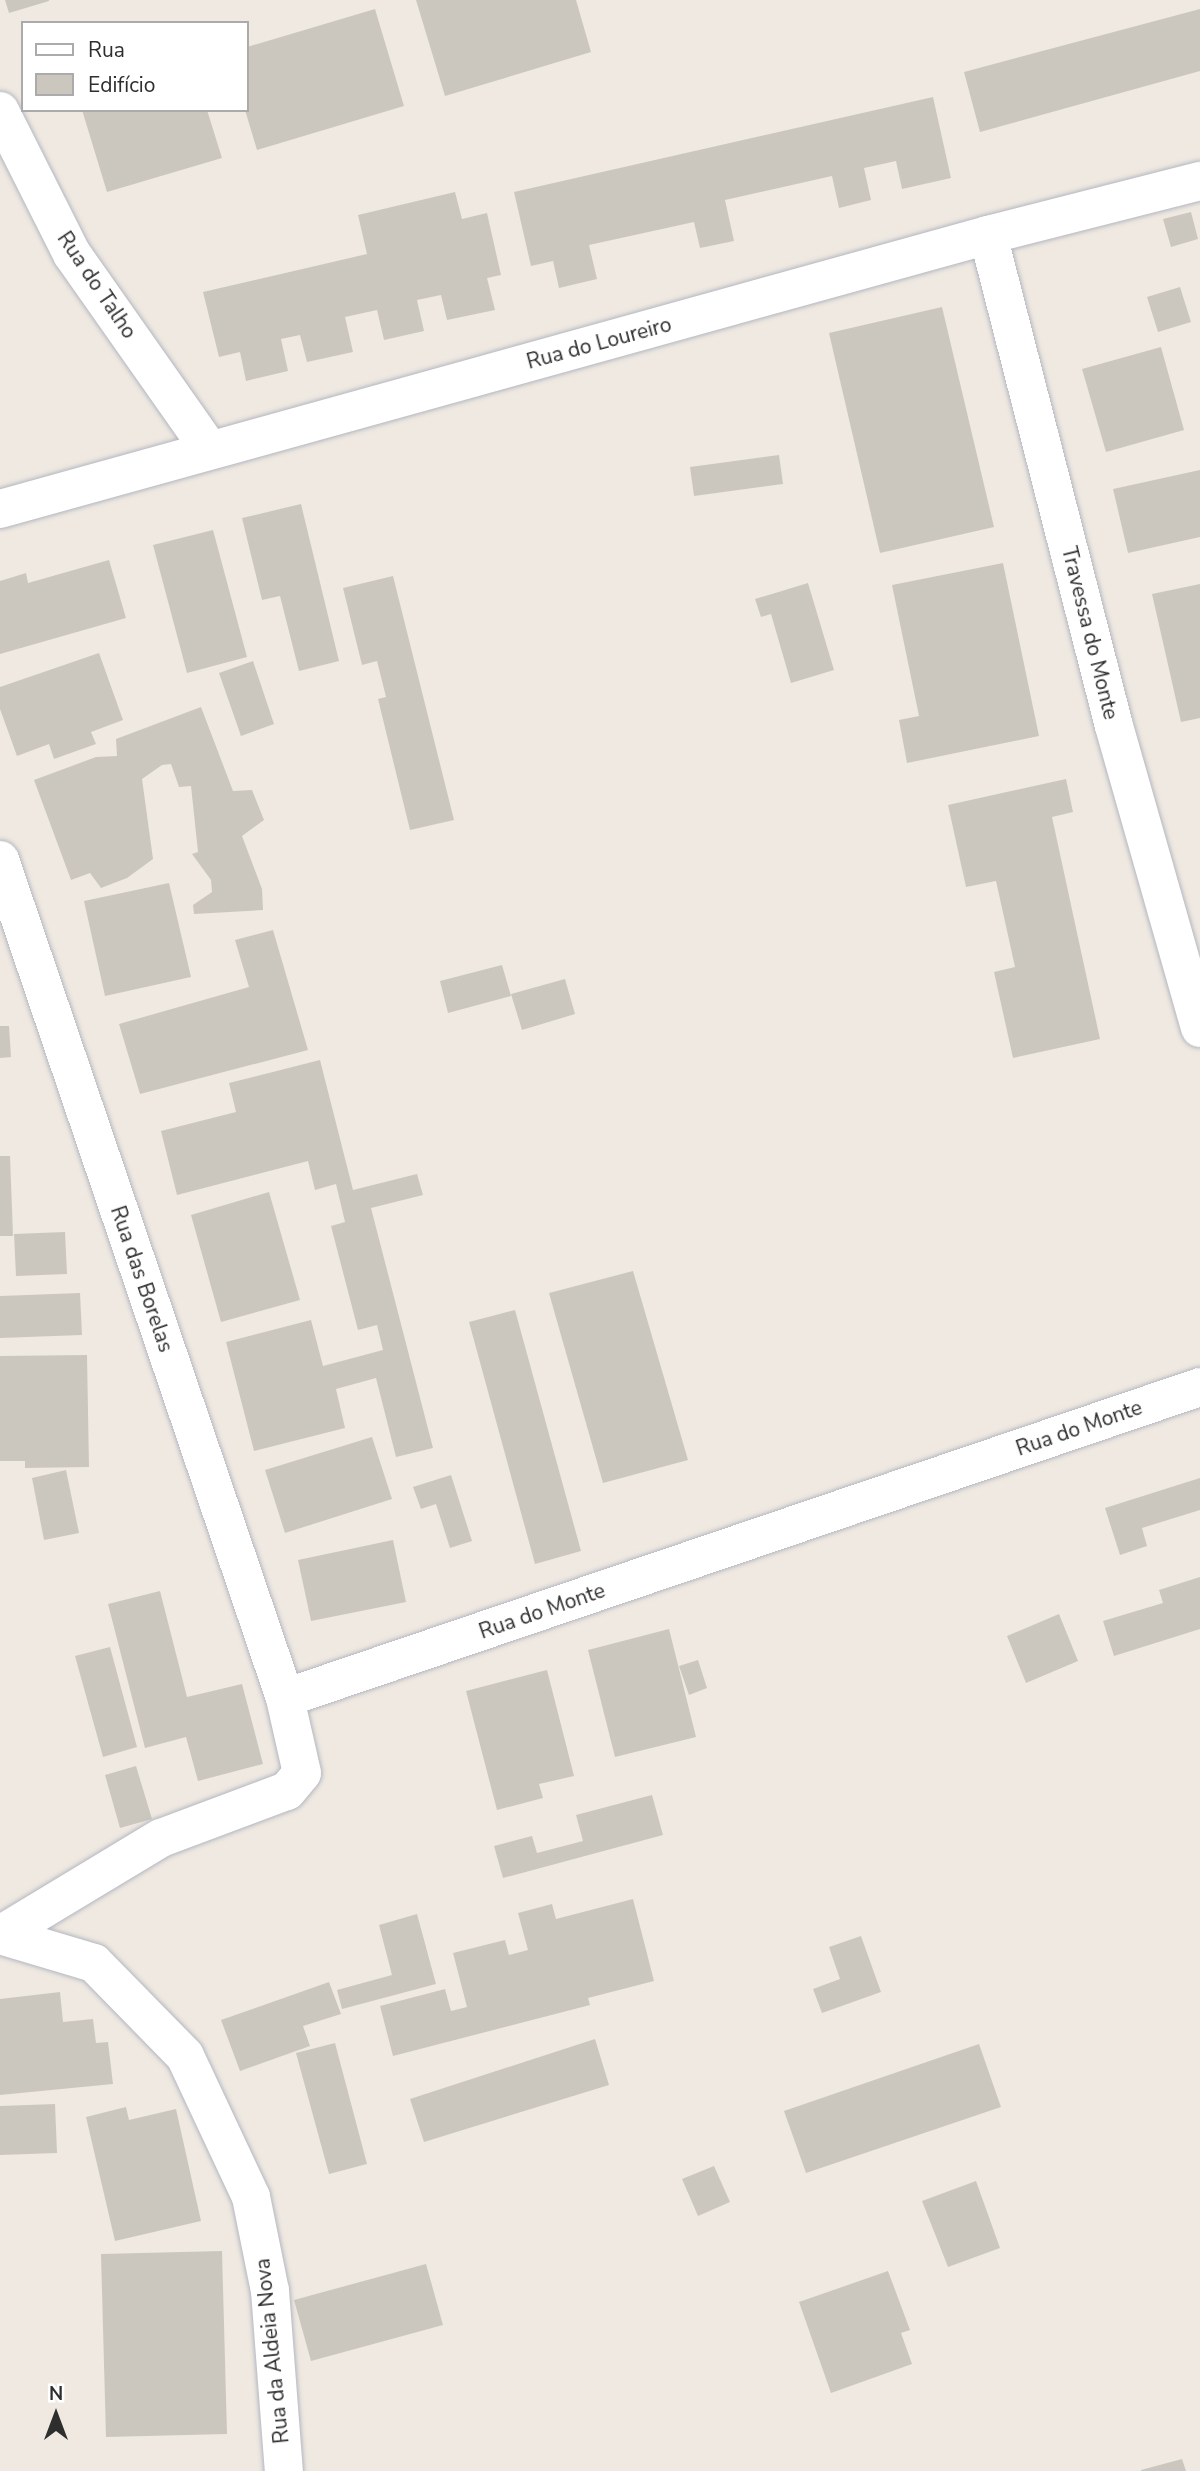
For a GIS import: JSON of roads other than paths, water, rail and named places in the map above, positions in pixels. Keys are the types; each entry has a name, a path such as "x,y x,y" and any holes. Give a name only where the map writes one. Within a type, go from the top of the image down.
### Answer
{"street":[{"name":"Rua do Talho","path":"0,111 30,178 72,254 210,450"},
{"name":"Rua do Loureiro","path":"0,509 988,235 1200,181"},
{"name":"Travessa do Monte","path":"988,235 1114,726 1200,1028"},
{"name":"Rua das Borelas","path":"0,860 285,1698"},
{"name":"Rua do Monte","path":"285,1698 1200,1387"},
{"path":"0,1935 161,1838 287,1791 302,1773 285,1698"},
{"name":"Rua da Aldeia Nova","path":"0,1935 94,1963 185,2056 251,2197 270,2291 285,2471"}]}
